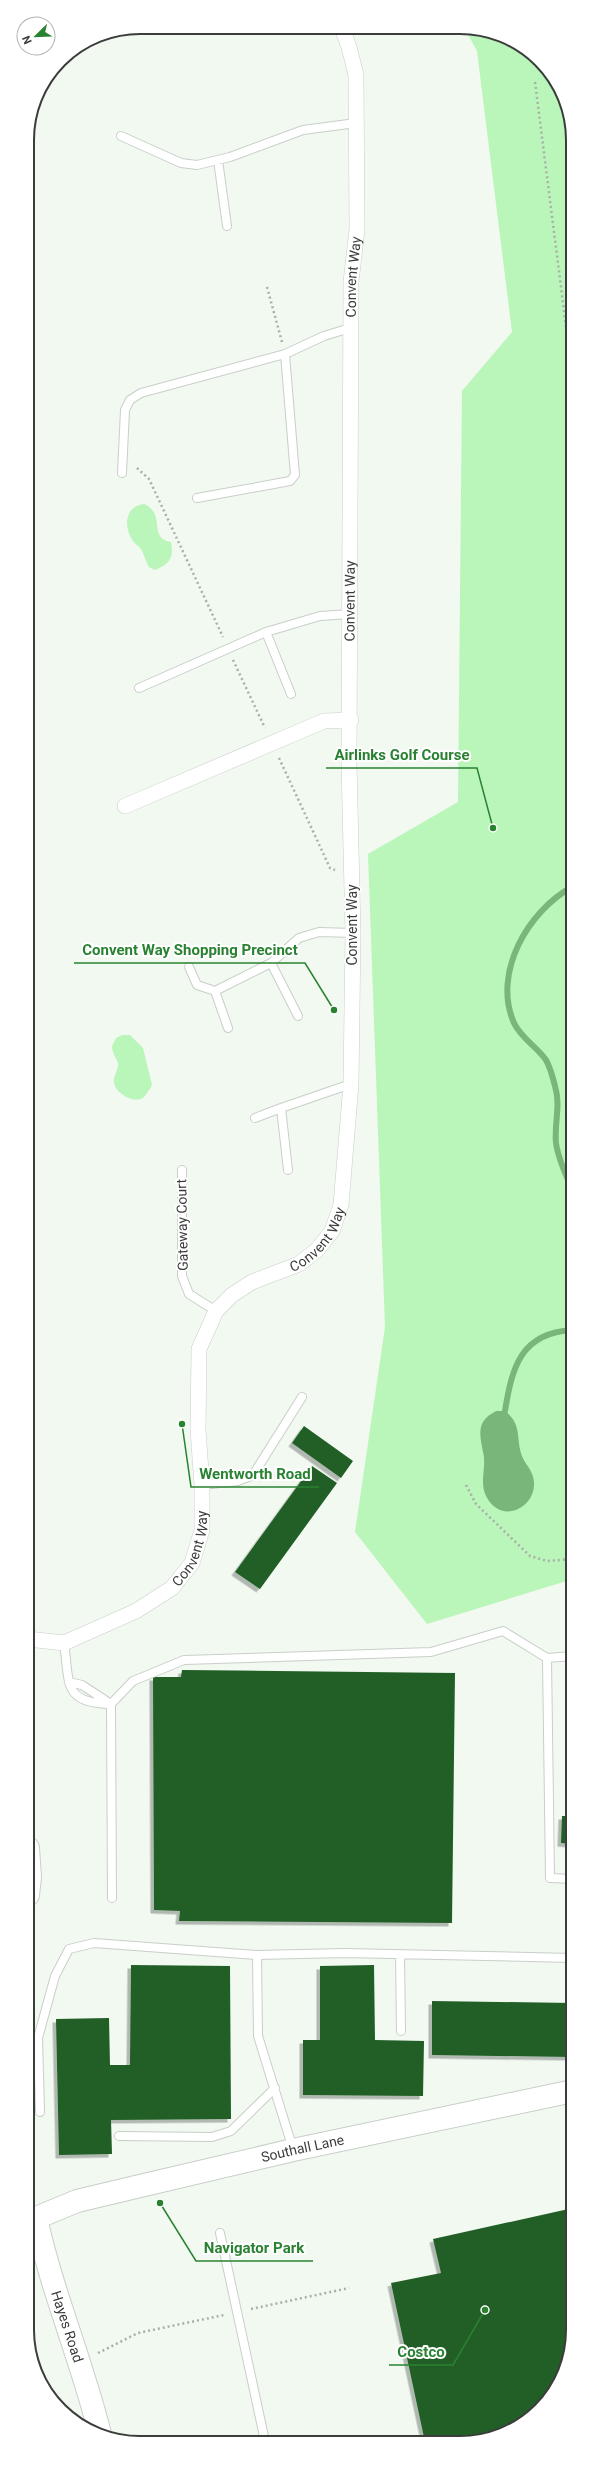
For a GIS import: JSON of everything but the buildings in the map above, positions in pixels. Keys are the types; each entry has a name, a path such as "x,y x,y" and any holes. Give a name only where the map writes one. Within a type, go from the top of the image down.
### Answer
{"street":[{"name":"Convent Way","path":"64,1643 136,1611 172,1588 192,1563 202,1530 202,1485 198,1430 199,1349 216,1311 232,1294 252,1282 299,1264 316,1250 332,1231 341,1205 351,1084 353,933 349,764 351,720 350,328 351,282 357,229 356,75 350,47 345,34"},
{"path":"125,806 324,721 351,720"},
{"path":"34,1640 64,1643"},
{"name":"Southall Lane","path":"34,2213 77,2201 293,2150 566,2092"},
{"name":"Hayes Road","path":"34,2221 98,2427"}],"lane":[{"path":"121,136 181,163 197,165 218,160 303,130 356,123"},
{"path":"218,160 227,226"},
{"path":"122,473 125,410 130,400 141,393 285,354 324,336 350,328"},
{"path":"197,498 250,487 282,483 290,481 294,475 285,354"},
{"path":"139,688 266,632 320,616 350,614"},
{"path":"266,632 291,694"},
{"path":"189,967 197,985 215,991 271,964 299,938 320,932 353,933"},
{"path":"271,964 298,1016"},
{"path":"215,991 228,1028"},
{"path":"255,1118 351,1084"},
{"path":"281,1108 288,1170"},
{"name":"Gateway Court","path":"182,1170 182,1276 188,1294 216,1311"},
{"path":"202,1485 238,1481 253,1475 302,1397"},
{"path":"112,1898 111,1704 133,1681 184,1660 431,1652 503,1631 547,1658 566,1656"},
{"path":"64,1643 69,1682 74,1694 79,1699 111,1704"},
{"path":"547,1658 550,1878 566,1879"},
{"path":"69,1682 82,1685 111,1704"},
{"path":"40,2112 38,2038 55,1976 69,1949 94,1943 257,1955 400,1954 566,1958"},
{"path":"400,1954 401,2030"},
{"path":"257,1955 258,2036 293,2150"},
{"path":"119,2136 212,2137 225,2133 231,2131 275,2088"},
{"path":"220,2233 264,2436"}],"path":[{"path":"535,82 566,327"},
{"path":"267,287 285,354"},
{"path":"123,455 149,479 330,868 352,880"},
{"path":"466,1485 476,1504 530,1556 546,1561 566,1559"},
{"path":"79,2362 138,2333 349,2288"}],"shaded area":[{"path":"468,34 487,38 513,48 540,70 555,93 560,106 564,120 566,140 566,1581 427,1624 355,1532 385,1327 368,854 458,802 462,391 512,332 477,51"},
{"path":"144,504 151,508 155,514 160,536 164,540 171,542 172,548 170,560 155,570 149,567 142,551 133,541 127,524 130,513 133,509"},
{"path":"122,1035 130,1035 143,1048 152,1085 143,1098 129,1098 117,1090 115,1086 114,1080 118,1063 113,1053 112,1046 116,1038"},
{"path":"496,1411 505,1411 515,1423 520,1450 533,1477 534,1489 530,1499 523,1506 513,1511 504,1511 494,1506 486,1496 483,1485 484,1458 480,1433 482,1423"}],"waterway":[{"path":"566,891 541,911 529,927 518,945 511,964 508,984 508,1004 514,1023 525,1038 546,1060 549,1066 557,1093 556,1143 558,1155 566,1176"},
{"path":"505,1411 511,1380 522,1355 530,1345 541,1338 566,1331"}],"place":[{"name":"Airlinks Golf Course","path":"493,828"},
{"name":"Convent Way Shopping Precinct","path":"334,1010"},
{"name":"Wentworth Road","path":"182,1424"},
{"name":"Navigator Park","path":"160,2203"},
{"name":"Costco","path":"485,2310"}]}
